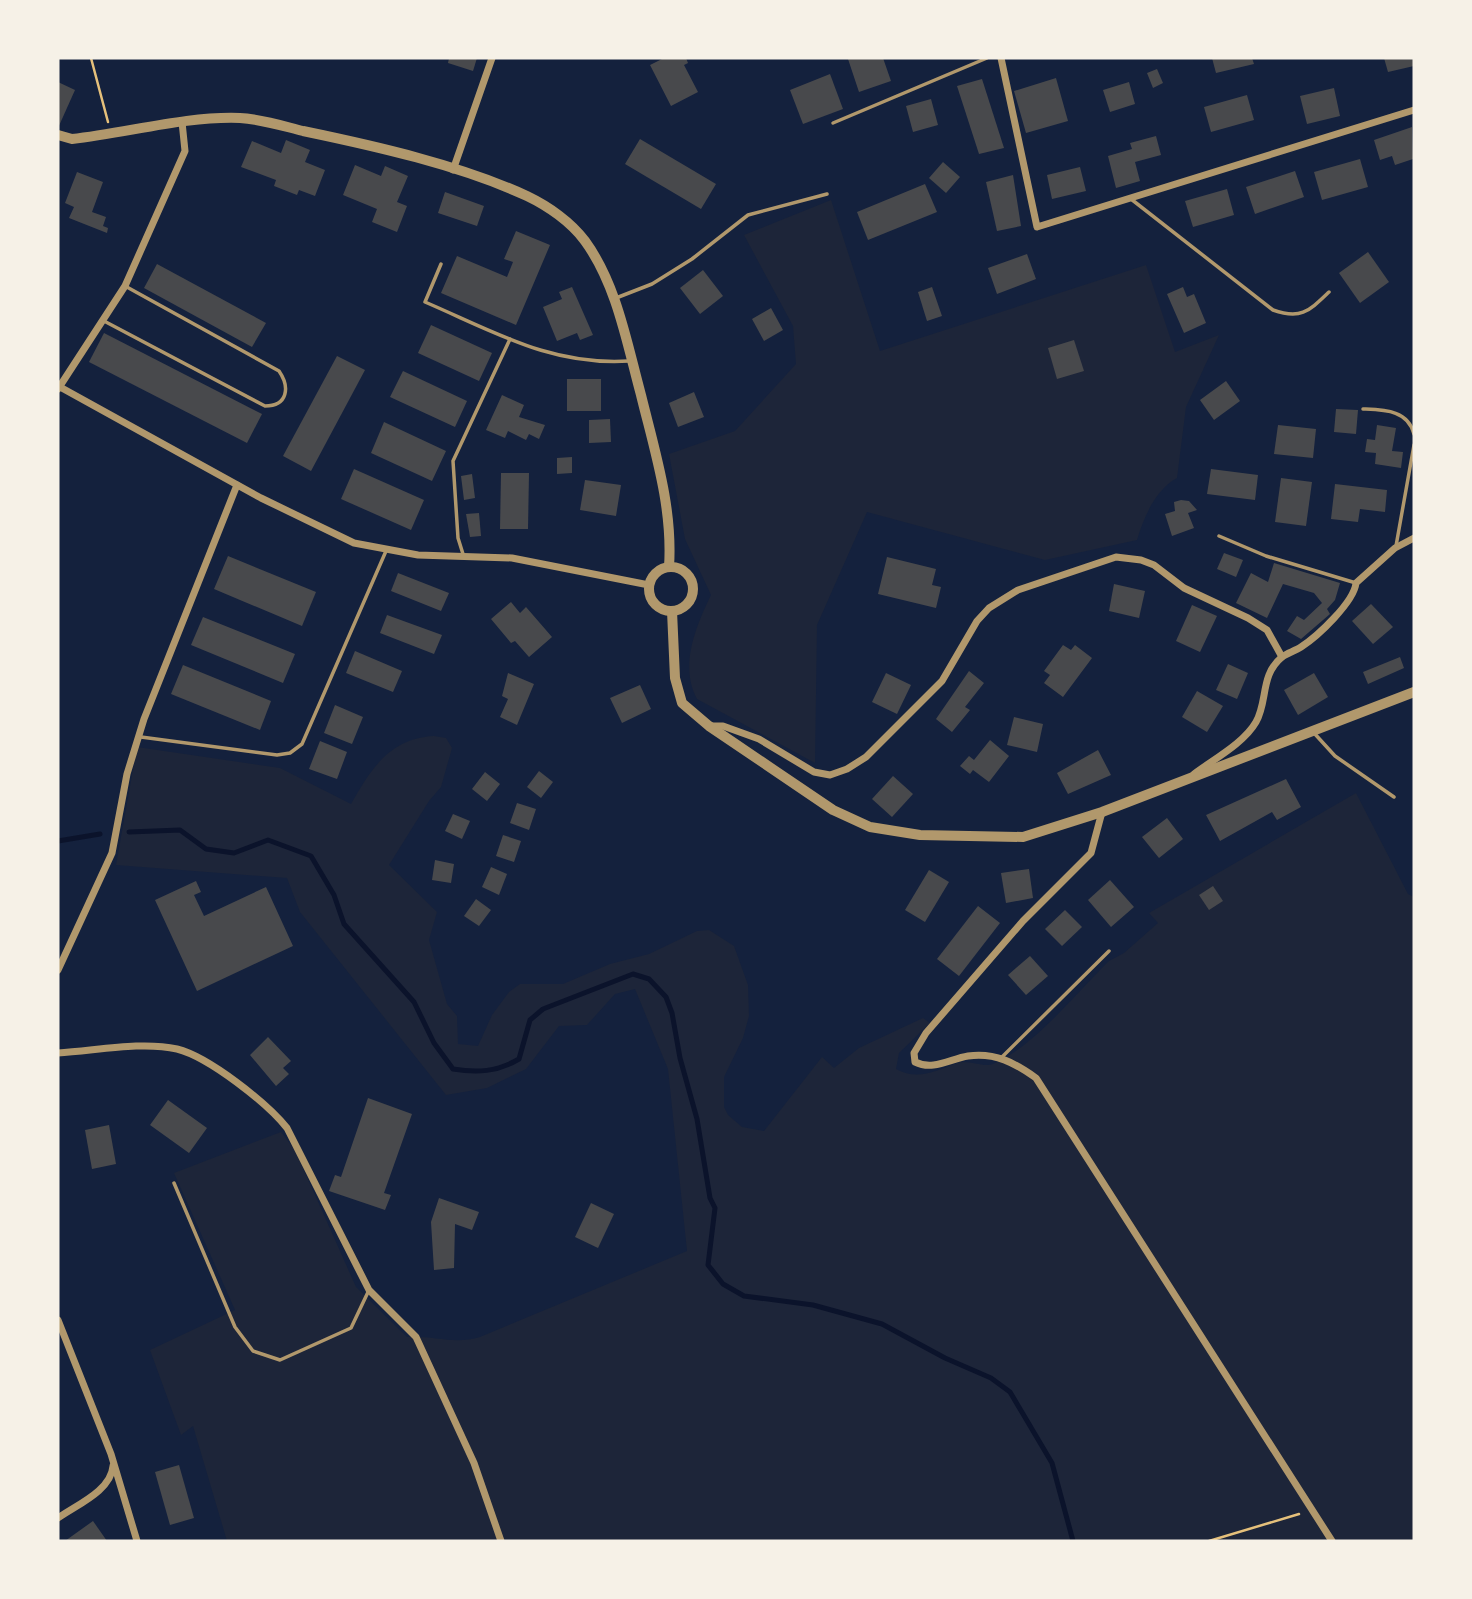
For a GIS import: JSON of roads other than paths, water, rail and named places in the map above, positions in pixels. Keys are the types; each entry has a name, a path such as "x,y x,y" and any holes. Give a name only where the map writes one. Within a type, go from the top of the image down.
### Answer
{"street":[{"path":"453,170 492,58"},
{"path":"1001,58 1037,226 1414,110"},
{"path":"58,135 72,139 112,135 182,122 244,118 340,139 453,170 527,196 569,224 585,242 614,299 663,481 671,539 669,567"},
{"path":"182,122 186,151 125,286 60,384 237,485 354,543 418,555 463,554 512,558 649,585"},
{"path":"58,970 112,853 127,775 138,737 237,485"},
{"path":"1188,778 1248,733 1258,719 1262,691 1271,669 1282,657 1302,646 1348,603 1355,592 1356,583 1395,548 1414,538"},
{"path":"709,726 723,726 759,739 814,772 830,775 847,769 875,749 942,681 977,621 989,608 1018,590 1116,557 1141,559 1154,565 1184,588 1248,618 1267,630 1282,657"},
{"path":"669,567 687,574 692,583 689,602 672,611 654,604 649,585 653,576 669,567"},
{"path":"672,611 675,678 682,703 709,726 799,790 833,810 870,827 920,835 1023,837 1102,812 1414,692"},
{"path":"1102,812 1091,853 1023,921 926,1033 914,1053 915,1062 933,1066 969,1055 1001,1058 1015,1063 1035,1078 1051,1099 1332,1541"},
{"path":"58,1053 178,1049 245,1088 287,1128 369,1290 416,1337 441,1384 474,1463 501,1541"},
{"path":"58,1320 113,1462 137,1541"},
{"path":"58,1518 105,1486 110,1478 113,1462"}],"lane":[{"path":"833,123 987,58"},
{"path":"614,299 652,284 692,259 748,215 827,194"},
{"path":"1129,198 1273,310 1291,316 1311,310 1329,292"},
{"path":"441,264 425,302 510,339 568,360 632,361"},
{"path":"104,321 265,406 276,405 285,397 287,386 279,371 125,286"},
{"path":"463,554 458,538 453,461 510,339"},
{"path":"1363,410 1388,410 1401,415 1411,423 1414,434"},
{"path":"1395,548 1414,445"},
{"path":"1219,536 1266,556 1356,583"},
{"path":"138,737 277,755 302,744 386,551"},
{"path":"1312,731 1335,756 1394,797"},
{"path":"1001,1058 1109,951"},
{"path":"174,1182 235,1327 253,1351 280,1360 351,1328 369,1290"}],"waterway":[{"path":"129,832 180,830 206,849 234,853 268,840 311,856 334,895 344,924 414,1002 434,1043 453,1069 470,1071 503,1067 519,1059 530,1020 543,1009 633,974 649,979 666,997 672,1013 680,1058 697,1119 710,1198 715,1208 708,1265 723,1284 744,1296 813,1305 882,1324 945,1358 991,1378 1010,1392 1052,1463 1073,1541"},
{"path":"58,841 100,834"}]}
